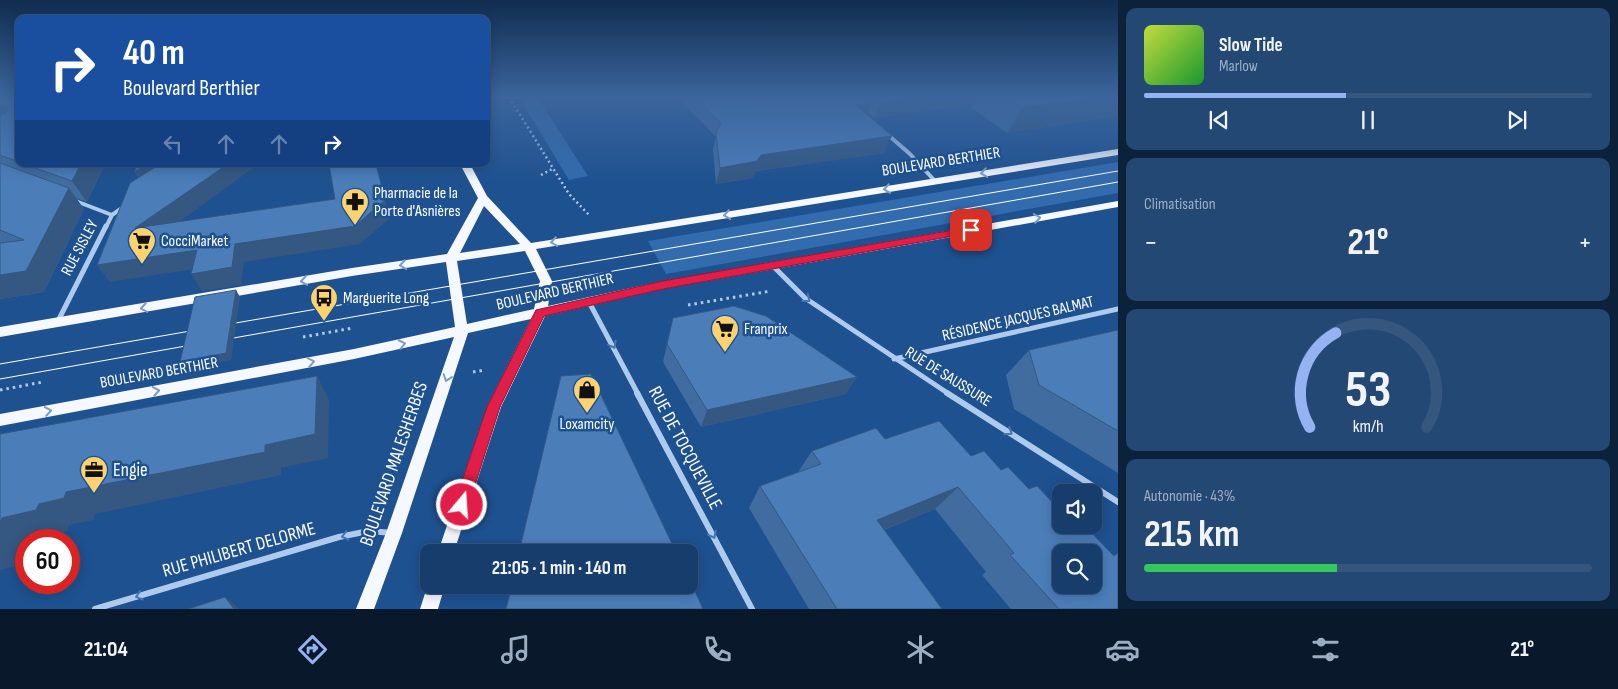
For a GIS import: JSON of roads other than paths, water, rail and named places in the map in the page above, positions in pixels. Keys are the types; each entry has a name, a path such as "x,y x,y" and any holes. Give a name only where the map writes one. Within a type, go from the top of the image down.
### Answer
{"main road":[{"name":"BOULEVARD BERTHIER","path":"0,332 352,272 603,236 1118,152"},
{"path":"449,544 494,407 540,313 546,281 528,246 483,198 467,167"},
{"path":"462,332 451,258 483,198"},
{"name":"BOULEVARD BERTHIER","path":"0,420 462,332 663,285 1118,204"},
{"name":"BOULEVARD MALESHERBES","path":"365,609 394,533 462,332"},
{"path":"429,609 433,594"}],"street":[{"path":"884,131 910,154 935,181"},
{"path":"71,199 112,214"},
{"name":"RUE SISLEY","path":"57,323 112,214 128,204"},
{"name":"RUE DE SAUSSURE","path":"772,265 805,298 894,360 1118,502"},
{"name":"RUE DE TOCQUEVILLE","path":"589,302 752,609"},
{"name":"RÉSIDENCE JACQUES BALMAT","path":"894,360 1118,309"},
{"name":"RUE PHILIBERT DELORME","path":"95,609 339,537 369,531 394,533"}],"tram line":[{"path":"224,325 1118,171"},
{"path":"222,340 1118,182"},
{"path":"0,364 202,329"},
{"path":"0,379 197,344"}],"place":[{"name":"Pharmacie de la Porte d'Asnières","path":"355,226"},
{"name":"CocciMarket","path":"142,265"},
{"name":"Marguerite Long","path":"324,322"},
{"name":"Franprix","path":"725,353"},
{"name":"Loxamcity","path":"587,414"},
{"name":"Engie","path":"94,494"}]}
